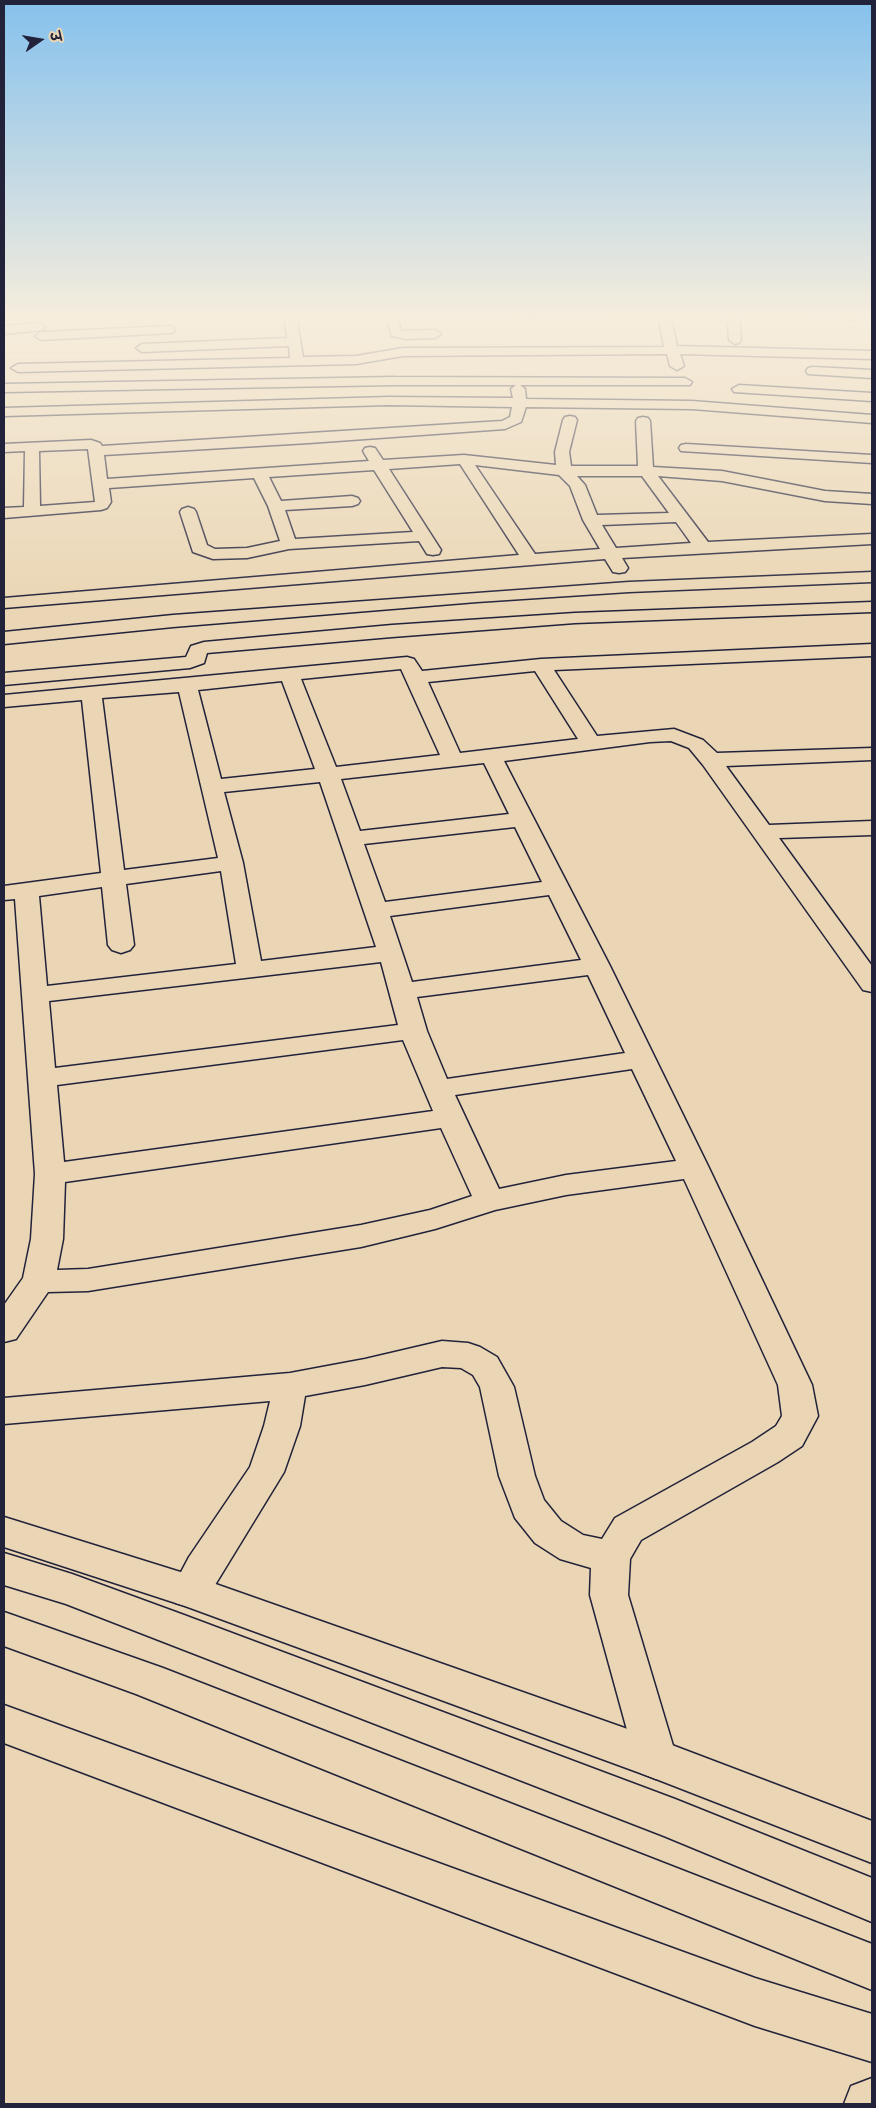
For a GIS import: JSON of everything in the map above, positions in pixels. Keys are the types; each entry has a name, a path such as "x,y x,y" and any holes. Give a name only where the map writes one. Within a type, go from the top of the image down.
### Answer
{"street":[{"path":"369,412 386,413"},
{"path":"516,418 518,412"},
{"path":"736,412 738,424"},
{"path":"777,412 872,419"},
{"path":"833,412 833,417"},
{"path":"493,462 495,438 505,425 516,418 534,419"},
{"path":"552,420 588,420"},
{"path":"570,420 562,452 564,471 577,485 591,520 645,616"},
{"path":"625,421 648,421 646,471 703,546"},
{"path":"791,427 872,433"},
{"path":"96,451 360,436 495,438"},
{"path":"360,436 444,566"},
{"path":"253,443 262,473 290,544"},
{"path":"4,448 91,444 95,446 101,484 101,505 4,513"},
{"path":"32,447 32,511"},
{"path":"686,448 872,459"},
{"path":"101,484 464,459 564,471 646,471 722,476 824,496 872,499"},
{"path":"464,459 530,559"},
{"path":"276,506 352,501"},
{"path":"188,512 200,548 205,552 222,554 247,553 290,544 425,536"},
{"path":"591,520 681,517"},
{"path":"4,603 363,572 703,546 872,539"},
{"path":"363,572 453,760"},
{"path":"4,638 377,604 629,588 872,577"},
{"path":"4,679 190,662 197,659 198,650 204,648 392,631 489,623 872,606"},
{"path":"4,701 288,675 872,650"},
{"path":"541,665 591,743"},
{"path":"288,675 328,774 376,910 404,992 413,1031 450,1118 490,1201"},
{"path":"186,685 231,863 250,970"},
{"path":"91,693 121,945"},
{"path":"212,786 674,735 696,744 711,760 872,984"},
{"path":"711,760 872,754"},
{"path":"492,756 694,1168 794,1385 800,1416 789,1436 765,1452 628,1529 612,1556 609,1595 656,1759"},
{"path":"351,839 522,819"},
{"path":"762,832 872,828"},
{"path":"4,1330 39,1280 47,1239 50,1174 35,995 15,892 231,863"},
{"path":"376,910 556,888"},
{"path":"35,995 391,953"},
{"path":"404,992 596,966"},
{"path":"42,1078 413,1031"},
{"path":"438,1089 642,1059"},
{"path":"50,1174 450,1118"},
{"path":"39,1280 60,1282 88,1280 273,1252 361,1236 435,1218 490,1201 566,1185 694,1168"},
{"path":"4,1411 290,1386 365,1372 442,1354 468,1356 485,1366 497,1387 517,1476 528,1507 548,1532 573,1548 612,1556"},
{"path":"190,1591 202,1568 266,1472 282,1426 290,1386"},
{"path":"4,1532 190,1591 656,1759 872,1842"},
{"path":"4,1569 72,1590 179,1630 675,1820 872,1900"},
{"path":"4,1629 149,1681 872,1967"},
{"path":"4,1724 755,2002 872,2038"}]}
